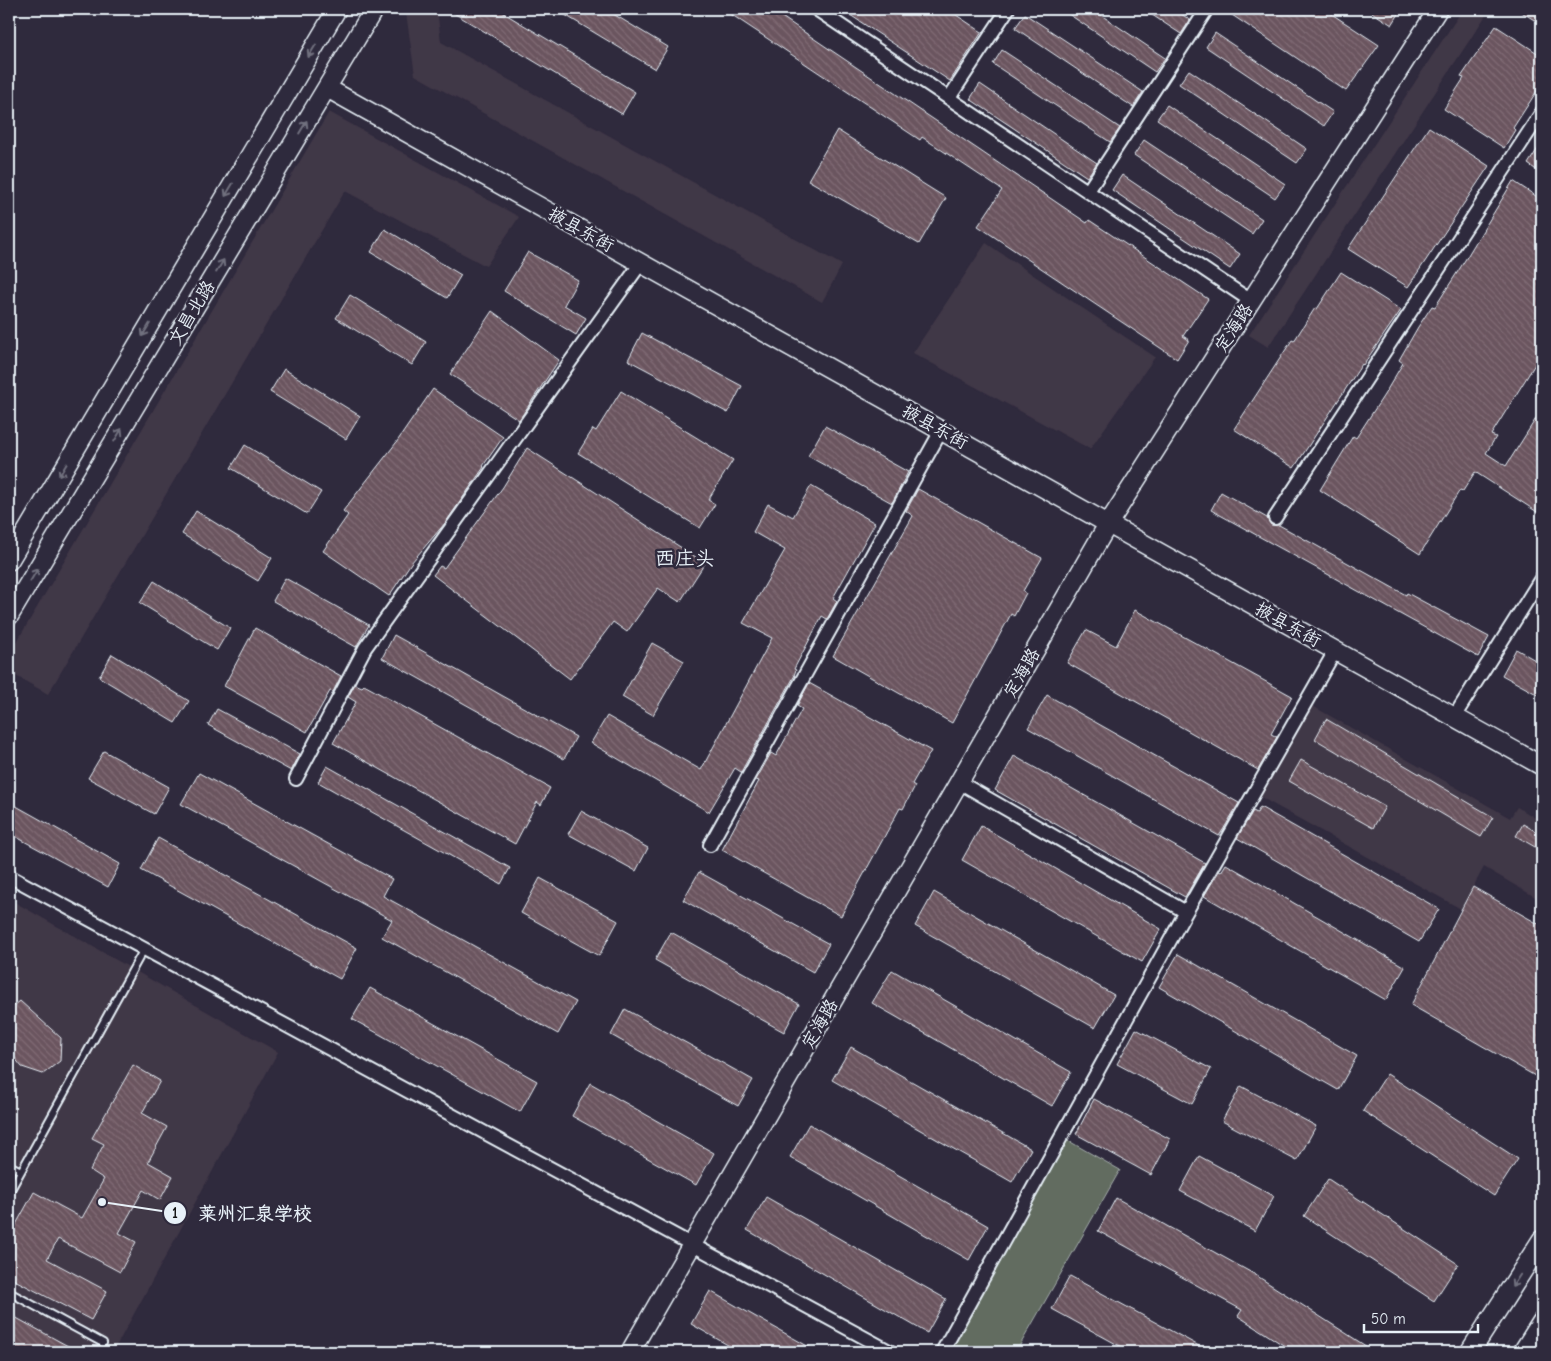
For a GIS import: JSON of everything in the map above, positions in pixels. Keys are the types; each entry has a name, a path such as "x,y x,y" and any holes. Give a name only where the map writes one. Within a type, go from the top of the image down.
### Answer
{"main road":[{"name":"文昌北路","path":"9,561 337,9"},
{"name":"文昌北路","path":"9,616 374,9"},
{"name":"定海路","path":"630,1352 1108,524 1438,9"},
{"name":"掖县东街","path":"327,88 1542,766"},
{"path":"1470,1352 1542,1240"},
{"path":"1523,1352 1542,1322"}],"street":[{"path":"816,9 1251,300"},
{"path":"949,98 1008,9"},
{"path":"1088,191 1207,9"},
{"path":"1275,518 1542,112"},
{"path":"296,779 365,648 641,263"},
{"path":"710,845 940,430"},
{"path":"1454,717 1542,577"},
{"path":"942,1352 1186,912 1335,651"},
{"path":"959,782 1186,912"},
{"path":"9,876 891,1352"}],"lane":[{"path":"9,1193 144,949"},
{"path":"9,1165 21,1172"},
{"path":"9,1292 103,1343"}],"shaded area":[{"path":"408,9 437,9 441,42 842,265 822,302 415,75 406,13"},
{"path":"1463,9 1490,9 1268,347 1249,335"},
{"path":"329,112 519,217 486,266 345,191 48,694 9,672 9,655"},
{"path":"986,243 1155,357 1090,449 913,353"},
{"path":"1309,704 1510,818 1517,807 1542,822 1542,901 1484,867 1461,909 1257,795"},
{"path":"9,899 278,1052 113,1352 9,1352"}],"green space":[{"path":"1067,1140 1120,1170 1016,1352 946,1352"}],"building":[{"path":"447,9 497,9 635,92 622,114"},
{"path":"555,9 605,9 668,47 655,69"},
{"path":"723,9 770,9 1087,223 1089,220 1208,299 1183,336 1189,340 1177,359 978,226 1002,190 922,137 920,140"},
{"path":"841,9 947,9 982,32 950,81"},
{"path":"1061,9 1092,9 1165,58 1155,72"},
{"path":"1143,9 1174,9 1190,20 1181,34"},
{"path":"1223,9 1324,9 1379,45 1346,91"},
{"path":"1367,9 1402,9 1392,25"},
{"path":"1517,9 1542,9 1542,25"},
{"path":"1025,14 1143,92 1133,107 1015,28"},
{"path":"1496,26 1542,56 1542,83 1513,128 1515,130 1504,148 1444,109 1464,78 1461,77"},
{"path":"1215,33 1333,112 1324,126 1206,47"},
{"path":"1002,50 1120,128 1110,142 993,64"},
{"path":"1189,70 1307,149 1297,163 1179,84"},
{"path":"980,84 1097,163 1087,177 970,99"},
{"path":"1167,105 1285,184 1275,198 1157,119"},
{"path":"1429,127 1489,166 1408,287 1348,249"},
{"path":"837,130 946,198 919,244 808,180"},
{"path":"1144,140 1262,219 1252,234 1134,155"},
{"path":"1542,142 1542,174 1528,164"},
{"path":"1122,175 1240,254 1230,269 1112,190"},
{"path":"1513,181 1542,200 1542,353 1491,435 1496,437 1486,453 1506,466 1542,409 1542,515 1475,472 1463,491 1460,490 1420,554 1320,490 1353,436 1356,438 1384,395 1403,363 1399,360 1418,327 1432,306 1435,307"},
{"path":"385,229 461,275 447,298 371,252"},
{"path":"528,252 578,280 564,305 586,318 576,335 504,291"},
{"path":"1341,272 1401,310 1362,364 1294,468 1234,429 1292,340 1294,341"},
{"path":"350,295 426,342 412,365 336,318"},
{"path":"492,311 559,360 519,420 450,374"},
{"path":"642,333 742,386 728,413 628,360"},
{"path":"284,369 360,416 346,439 270,392"},
{"path":"433,389 503,437 446,522 411,563 389,596 323,551 348,515 343,511 396,443"},
{"path":"621,391 733,460 708,500 715,504 700,528 578,453 593,429 596,431"},
{"path":"825,426 908,472 892,503 808,456"},
{"path":"245,445 321,492 307,514 231,468"},
{"path":"527,448 705,563 680,602 658,588 627,632 613,622 570,679 433,575 440,566 444,568 503,487"},
{"path":"811,486 875,523 833,598 837,601 827,619 822,616 794,669 796,670 795,675 741,772 735,768 709,812 591,743 607,716 701,770 772,638 743,623 785,550 753,532 768,504 793,517"},
{"path":"918,489 1042,558 1023,591 1026,593 1014,616 1011,614 952,723 833,656 913,516 906,511"},
{"path":"1221,492 1267,518 1271,525 1279,525 1406,595 1407,593 1489,637 1478,657 1211,510"},
{"path":"196,511 272,558 258,581 182,534"},
{"path":"285,578 369,625 356,647 273,601"},
{"path":"154,581 230,628 217,650 140,603"},
{"path":"1135,610 1292,696 1271,734 1277,737 1258,770 1067,663 1086,630 1116,646"},
{"path":"255,628 341,676 333,692 330,691 307,732 224,686"},
{"path":"394,635 576,737 564,759 382,658"},
{"path":"652,643 684,661 653,715 622,697"},
{"path":"1516,649 1542,664 1542,697 1502,675"},
{"path":"112,654 189,701 175,723 99,677"},
{"path":"809,683 931,751 912,784 915,786 903,809 900,808 841,916 722,850 759,781 756,780 771,753 776,756 802,709 797,706"},
{"path":"355,684 362,687 364,685 550,788 541,805 537,802 515,844 333,743 356,702 348,697"},
{"path":"1047,695 1239,803 1219,836 1028,728"},
{"path":"217,709 300,754 291,771 208,725"},
{"path":"1326,719 1493,817 1481,837 1315,739"},
{"path":"104,751 169,787 154,814 88,778"},
{"path":"1014,756 1205,863 1185,897 995,790"},
{"path":"1301,760 1385,807 1373,828 1289,781"},
{"path":"327,766 510,868 501,884 318,782"},
{"path":"199,773 392,879 383,896 576,1002 558,1034 382,937 392,920 181,804"},
{"path":"9,802 120,864 108,887 9,833"},
{"path":"1260,807 1439,909 1419,942 1237,838 1253,811 1257,813"},
{"path":"581,811 648,848 636,871 568,834"},
{"path":"1523,824 1542,835 1542,851 1516,836"},
{"path":"981,826 1161,929 1142,962 962,860"},
{"path":"158,838 357,948 340,979 141,870"},
{"path":"1226,864 1405,967 1386,1000 1204,896 1219,871 1221,872"},
{"path":"699,872 829,944 813,972 683,900"},
{"path":"540,878 618,921 599,956 521,913"},
{"path":"1473,887 1542,926 1542,1080 1411,1005"},
{"path":"934,892 1114,995 1095,1028 915,926"},
{"path":"671,932 799,1004 784,1032 655,960"},
{"path":"1178,954 1357,1056 1338,1090 1159,987"},
{"path":"892,970 1071,1072 1052,1106 872,1003"},
{"path":"370,988 537,1081 520,1112 352,1019"},
{"path":"20,1001 61,1038 60,1061 43,1074 22,1067 9,1051 9,1010"},
{"path":"625,1009 753,1080 738,1106 611,1035"},
{"path":"1136,1029 1211,1069 1192,1104 1117,1064"},
{"path":"851,1047 1031,1149 1012,1182 832,1080"},
{"path":"133,1065 160,1081 142,1113 167,1127 148,1162 173,1176 160,1200 143,1190 119,1233 136,1242 120,1272 58,1239 47,1259 107,1291 91,1320 9,1277 9,1237 34,1192 82,1218 104,1179 90,1170 104,1144 92,1138"},
{"path":"1387,1074 1518,1159 1494,1196 1363,1111"},
{"path":"590,1083 714,1153 696,1185 572,1116"},
{"path":"1241,1086 1316,1126 1297,1161 1222,1121"},
{"path":"1094,1099 1170,1139 1151,1175 1076,1134"},
{"path":"809,1124 988,1226 969,1260 790,1157"},
{"path":"1199,1156 1274,1196 1255,1231 1180,1191"},
{"path":"1328,1179 1458,1264 1434,1301 1304,1216"},
{"path":"766,1197 946,1299 927,1333 747,1230"},
{"path":"1116,1198 1254,1274 1375,1352 1294,1352 1238,1316 1242,1310 1098,1231"},
{"path":"1070,1276 1210,1352 1131,1352 1052,1309"},
{"path":"710,1291 818,1352 740,1352 691,1324"},
{"path":"9,1314 79,1352 18,1352 9,1347"}],"place":[{"name":"莱州汇泉学校","path":"102,1202"}],"district":[{"name":"西庄头","path":"685,558"}]}
